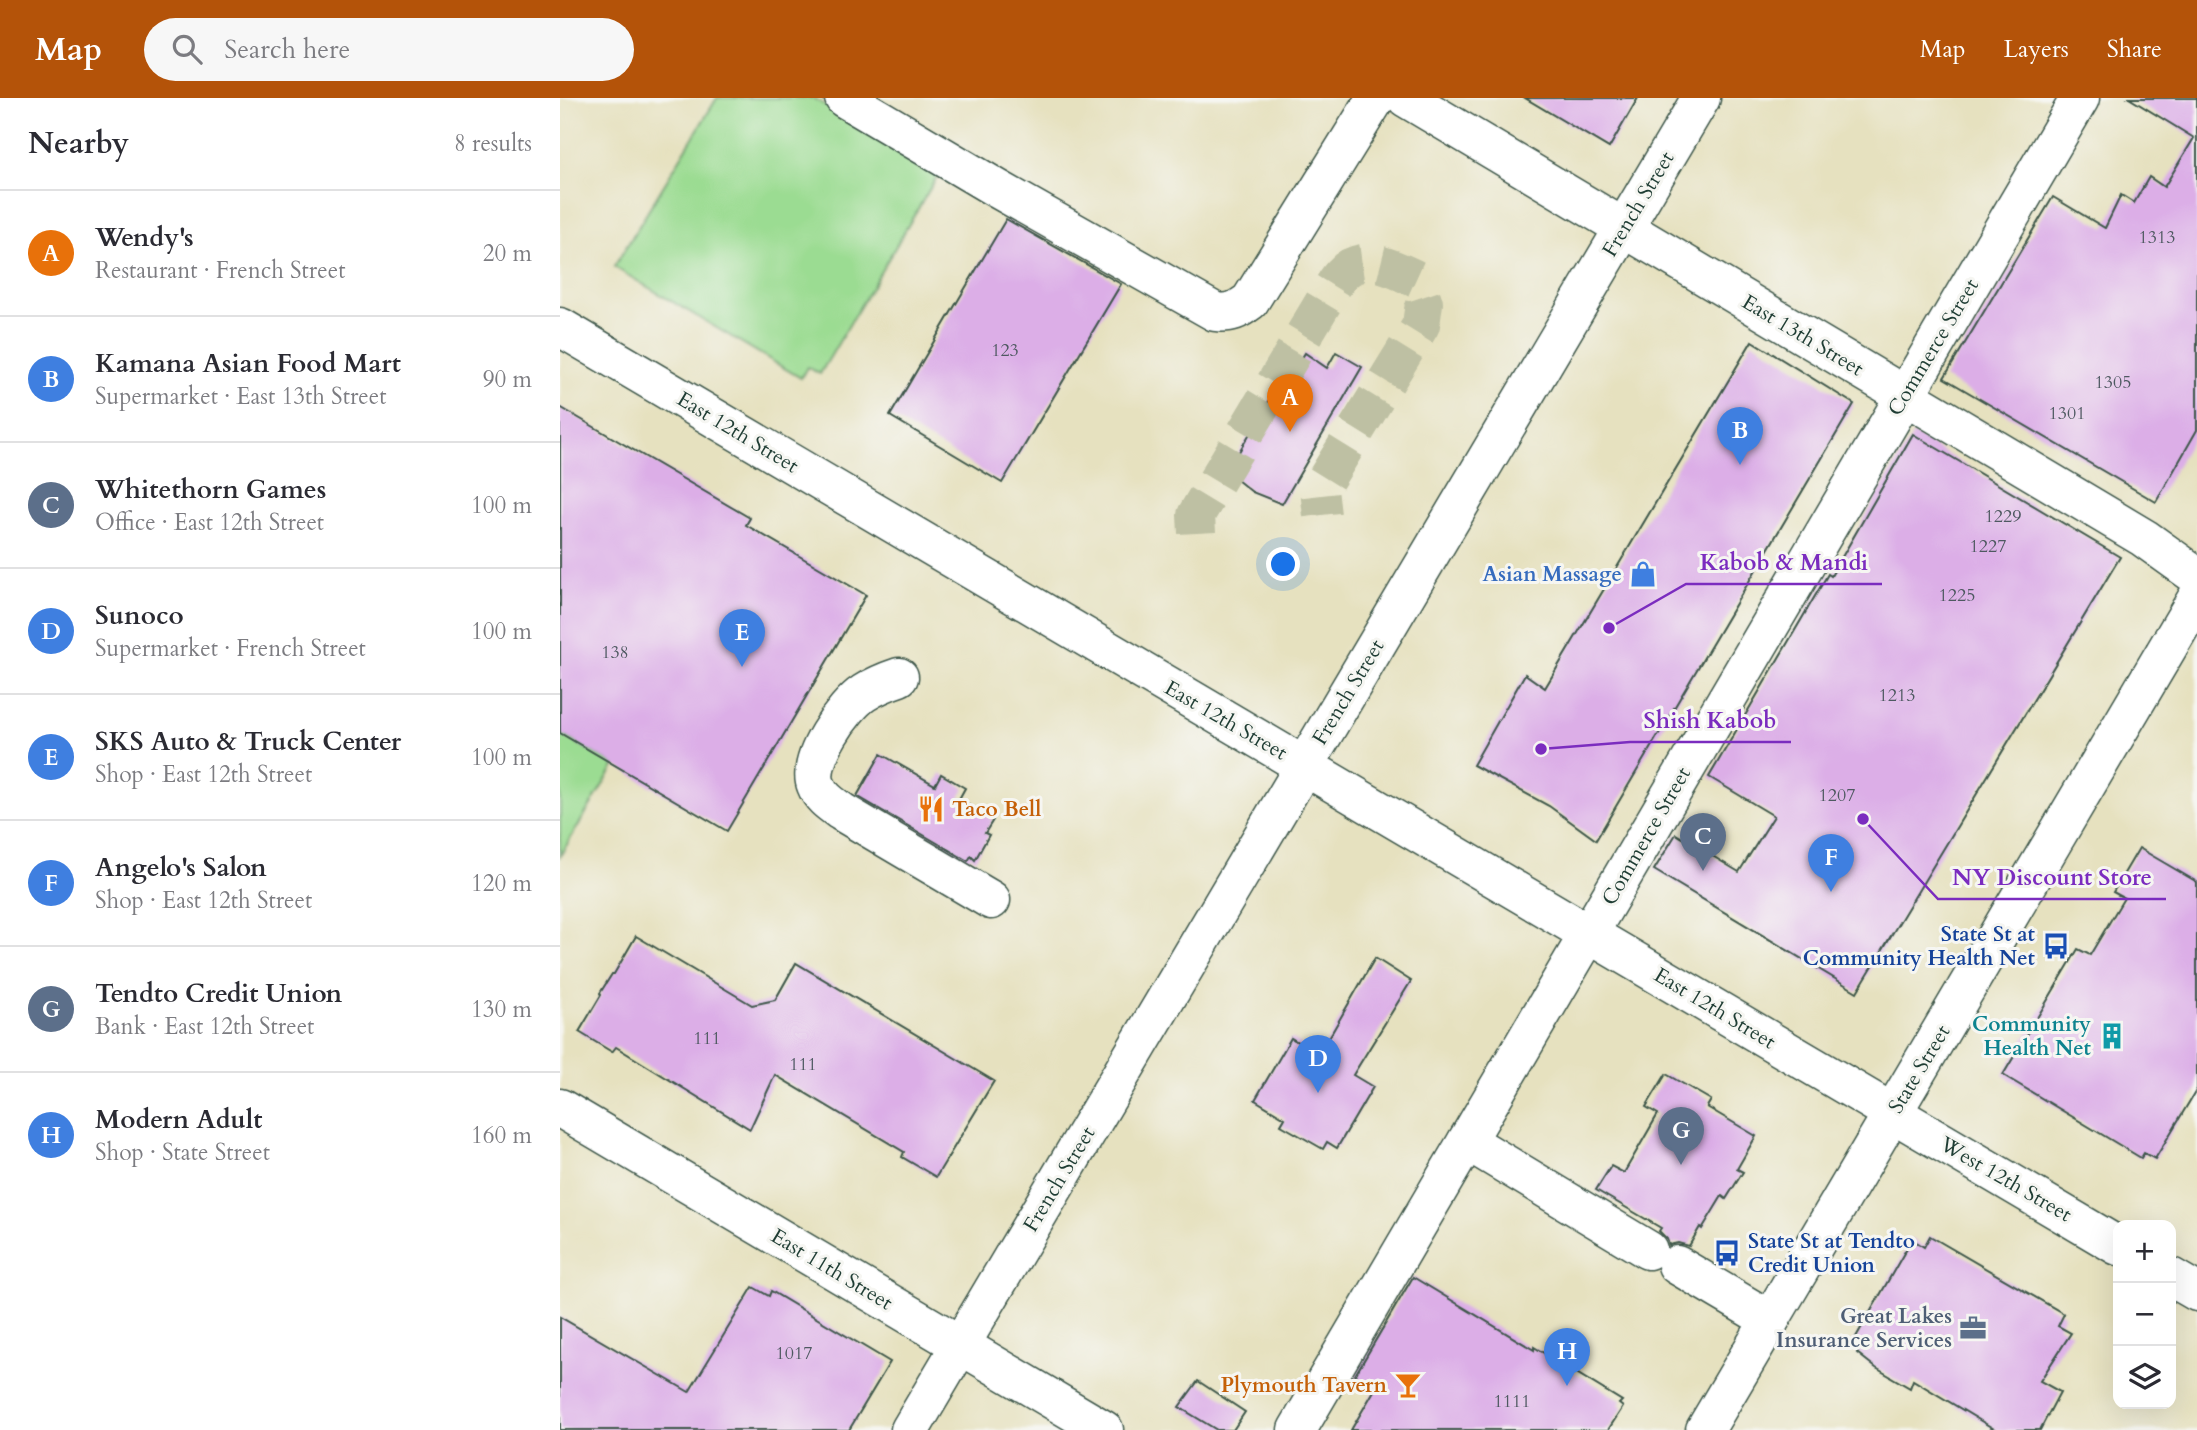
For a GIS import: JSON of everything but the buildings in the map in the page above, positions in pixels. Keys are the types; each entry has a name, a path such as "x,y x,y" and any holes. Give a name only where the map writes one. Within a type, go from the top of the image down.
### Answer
{"main road":[{"path":"844,98 1215,312 1227,313 1236,311 1250,301 1376,98"},
{"name":"East 13th Street","path":"1406,98 2144,538 2197,576"},
{"name":"French Street","path":"910,1430 1701,98"},
{"name":"Commerce Street","path":"1297,1430 2080,98"},
{"name":"East 12th Street","path":"560,327 1893,1113"},
{"name":"State Street","path":"1705,1430 2197,598"},
{"path":"899,677 863,693 841,715 816,762 813,776 816,787 824,799 842,812 991,900"},
{"name":"East 11th Street","path":"560,1108 1104,1430"},
{"name":"West 12th Street","path":"1893,1113 2113,1243"},
{"path":"1466,1142 1770,1320"}],"green space":[{"path":"717,98 813,98 938,175 820,374 807,367 801,378 614,267"},
{"path":"560,733 615,765 560,856"}],"tunnel":[{"path":"1197,533 1196,515 1336,282 1350,267 1378,264 1416,279 1424,303 1421,325 1319,490 1322,515"}],"place":[{"name":"Wendy's","path":"1290,432"},
{"name":"Kamana Asian Food Mart","path":"1740,465"},
{"name":"Asian Massage","path":"1643,574"},
{"name":"Kabob & Mandi","path":"1609,628"},
{"name":"SKS Auto & Truck Center","path":"742,667"},
{"name":"Shish Kabob","path":"1541,749"},
{"name":"Taco Bell","path":"931,809"},
{"name":"NY Discount Store","path":"1863,819"},
{"name":"Whitethorn Games","path":"1703,871"},
{"name":"Angelo's Salon","path":"1831,892"},
{"name":"State St at Community Health Net","path":"2056,946"},
{"name":"Community Health Net","path":"2112,1036"},
{"name":"Sunoco","path":"1318,1093"},
{"name":"Tendto Credit Union","path":"1681,1165"},
{"name":"State St at Tendto Credit Union","path":"1727,1253"},
{"name":"Great Lakes Insurance Services","path":"1973,1328"},
{"name":"Plymouth Tavern","path":"1408,1385"},
{"name":"Modern Adult","path":"1567,1386"}]}
